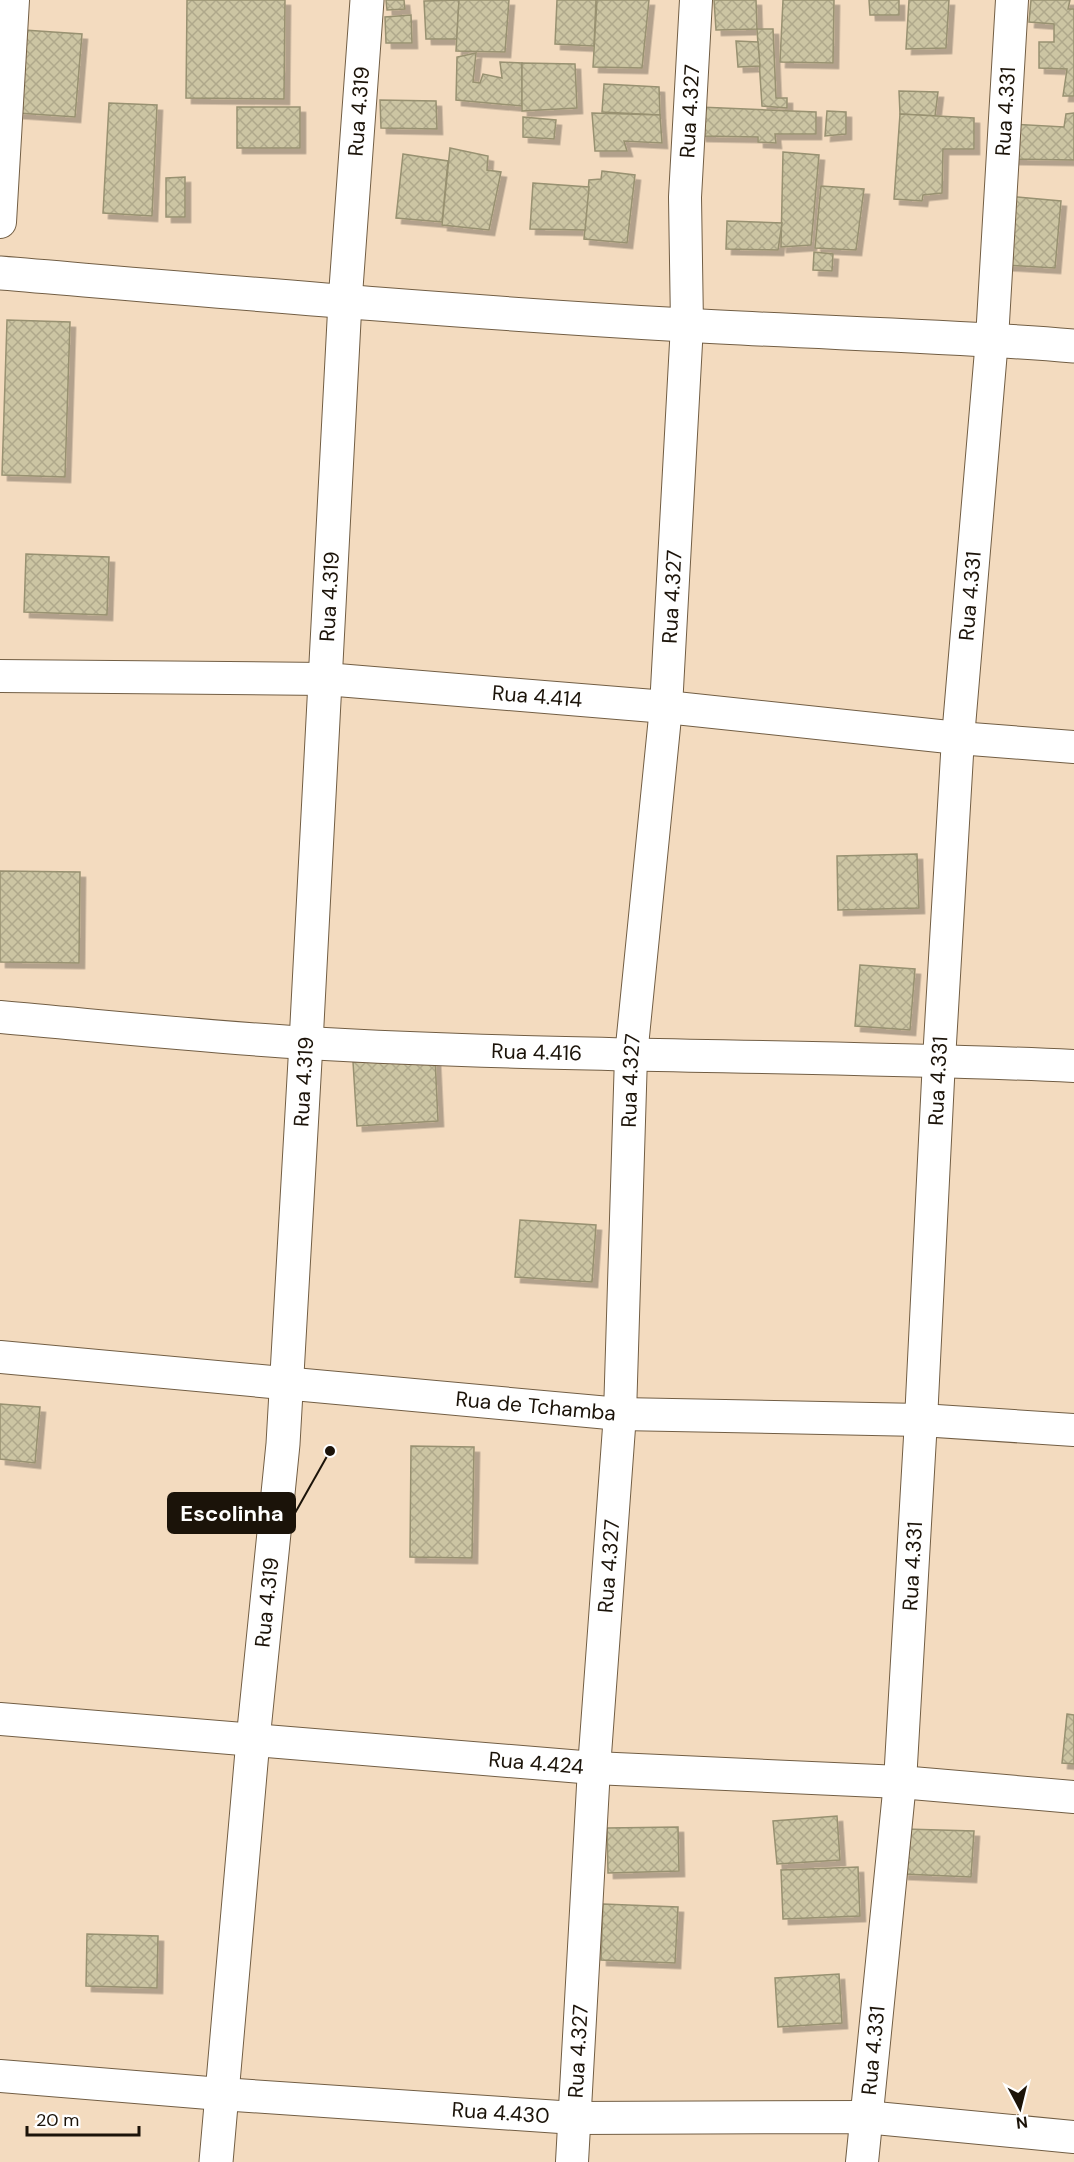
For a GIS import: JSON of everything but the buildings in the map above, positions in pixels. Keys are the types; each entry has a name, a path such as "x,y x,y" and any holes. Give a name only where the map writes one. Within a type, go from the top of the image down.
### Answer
{"street":[{"path":"0,222 13,0"},
{"name":"Rua 4.319","path":"216,2162 253,1740 283,1444 345,302 367,0"},
{"name":"Rua 4.327","path":"572,2162 594,1768 620,1414 631,1056 666,707 687,325 685,197 696,0"},
{"name":"Rua 4.331","path":"862,2162 900,1782 958,738 992,339 1012,0"},
{"path":"0,273 345,302 687,325 992,339 1074,346"},
{"name":"Rua 4.414","path":"0,676 325,679 666,707 958,738 1074,747"},
{"name":"Rua 4.416","path":"0,1017 306,1043 631,1056 939,1060 1074,1066"},
{"name":"Rua de Tchamba","path":"0,1357 620,1414 921,1420 1074,1430"},
{"name":"Rua 4.424","path":"0,1719 594,1768 900,1782 1074,1797"},
{"name":"Rua 4.430","path":"0,2076 221,2094 575,2118 865,2117 1074,2137"}],"place":[{"name":"Escolinha","path":"330,1451"}]}
